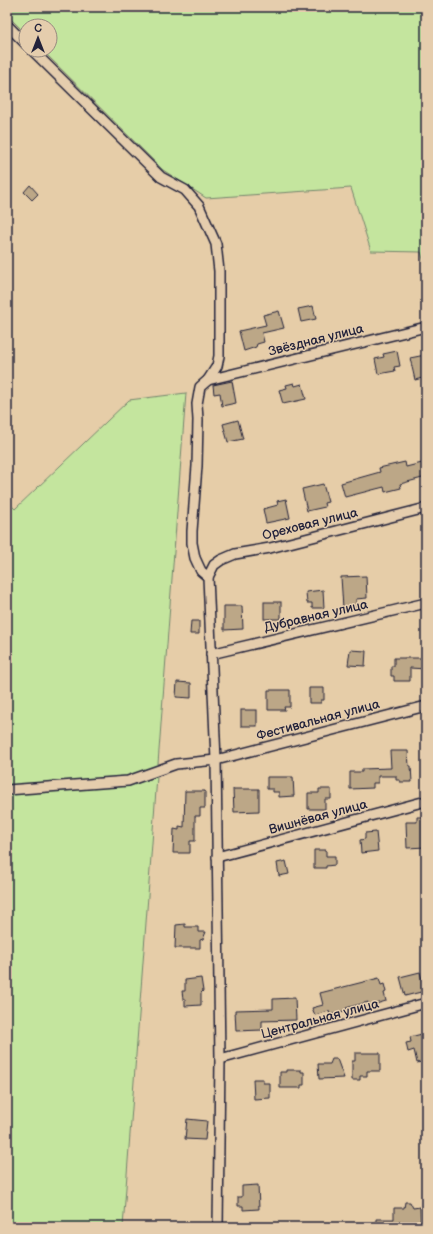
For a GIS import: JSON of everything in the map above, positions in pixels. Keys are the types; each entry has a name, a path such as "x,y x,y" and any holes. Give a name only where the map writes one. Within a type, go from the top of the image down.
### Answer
{"street":[{"path":"7,25 18,36"},
{"path":"40,58 160,177 184,190 199,206 216,244 219,271 219,356 217,366 210,379 200,387 197,400 197,466 192,543 195,558 201,571 208,576 212,654 216,760 220,1059 218,1227"},
{"name":"Звёздная улица","path":"210,379 426,327"},
{"name":"Ореховая улица","path":"208,576 214,565 235,554 270,548 426,508"},
{"name":"Дубравная улица","path":"212,654 426,603"},
{"name":"Фестивальная улица","path":"7,790 128,781 176,764 216,760 426,706"},
{"name":"Вишнёвая улица","path":"217,857 426,801"},
{"name":"Центральная улица","path":"220,1059 426,1003"}],"green space":[{"path":"7,7 426,7 426,269 421,252 371,251 351,188 206,198 163,170 50,58 58,58 58,18 18,18 18,26 7,15"},
{"path":"186,393 123,1227 7,1227 7,501 15,509 129,400"}],"building":[{"path":"30,185 38,194 32,200 24,192"},
{"path":"313,306 316,319 301,322 298,309"},
{"path":"279,311 284,328 262,333 264,342 257,344 256,347 244,351 239,331 266,325 263,315"},
{"path":"397,351 400,366 394,367 395,371 378,374 375,359 384,357 383,354"},
{"path":"425,355 426,377 415,380 410,358"},
{"path":"232,381 236,403 222,406 220,393 214,394 213,385"},
{"path":"294,383 295,386 302,384 306,399 283,404 279,390 287,388 286,385"},
{"path":"238,420 243,439 228,442 223,424"},
{"path":"405,462 406,467 426,462 426,477 400,484 401,488 385,492 384,487 345,497 341,483 380,472 379,468"},
{"path":"323,484 328,502 324,503 325,507 307,511 302,489"},
{"path":"286,499 290,518 266,523 263,509 278,505 277,501"},
{"path":"366,576 367,598 356,599 356,608 343,608 341,577"},
{"path":"323,590 324,608 312,608 312,603 307,603 306,592"},
{"path":"264,602 281,602 281,619 264,619"},
{"path":"224,606 242,606 243,629 224,630"},
{"path":"191,621 199,621 199,634 190,634"},
{"path":"350,650 366,651 365,666 348,665"},
{"path":"394,658 426,658 426,669 410,668 410,681 394,681 394,676 391,676 391,666 394,666"},
{"path":"177,682 191,683 191,698 176,697"},
{"path":"309,688 324,688 324,700 321,700 321,703 309,703"},
{"path":"268,690 290,690 290,707 284,707 285,710 268,710"},
{"path":"241,710 257,710 257,726 241,726"},
{"path":"390,751 408,751 412,782 400,782 400,780 396,780 396,776 378,776 378,783 373,783 373,788 350,789 350,772 362,772 362,769 391,768"},
{"path":"267,777 293,777 294,796 279,797 279,792 273,792 273,789 267,789"},
{"path":"233,789 259,789 259,811 234,812"},
{"path":"319,789 331,789 331,799 325,799 325,809 308,809 308,793 319,793"},
{"path":"185,791 205,791 205,808 200,808 200,816 195,816 195,841 190,841 190,853 173,853 174,829 179,830 179,826 184,827"},
{"path":"417,817 424,817 424,821 426,821 426,847 407,848 406,822 417,822"},
{"path":"376,832 378,851 361,853 360,840 365,839 365,833"},
{"path":"314,850 326,850 326,856 335,856 335,865 326,866 326,868 314,868"},
{"path":"286,861 289,874 279,876 277,863"},
{"path":"185,924 185,927 198,927 198,932 206,932 203,939 200,940 200,948 175,948 176,925"},
{"path":"420,972 425,991 405,996 400,977"},
{"path":"201,978 203,991 201,993 201,1005 185,1006 185,999 183,999 182,991 185,991 185,980"},
{"path":"379,978 381,985 384,984 386,1001 369,1006 368,1002 346,1008 347,1010 330,1015 329,1011 315,1015 312,1008 323,1005 320,993"},
{"path":"295,998 296,1020 262,1021 262,1030 236,1031 235,1010 273,1009 273,999"},
{"path":"426,1033 426,1061 417,1063 414,1050 408,1052 406,1043 411,1042 410,1037"},
{"path":"355,1053 380,1053 380,1071 367,1071 367,1076 360,1076 360,1080 352,1080 352,1061 355,1061"},
{"path":"332,1059 337,1059 344,1078 319,1079 318,1064 330,1064"},
{"path":"286,1070 301,1070 301,1072 304,1072 304,1085 301,1085 301,1088 280,1088 280,1072 286,1072"},
{"path":"253,1079 263,1079 263,1083 270,1083 270,1098 254,1099"},
{"path":"187,1119 207,1121 205,1140 185,1139"},
{"path":"258,1185 259,1209 243,1210 243,1206 238,1206 238,1197 242,1197 242,1186"},
{"path":"405,1202 410,1202 413,1208 420,1207 421,1227 376,1227 376,1219 394,1219 394,1208 404,1208"}]}
